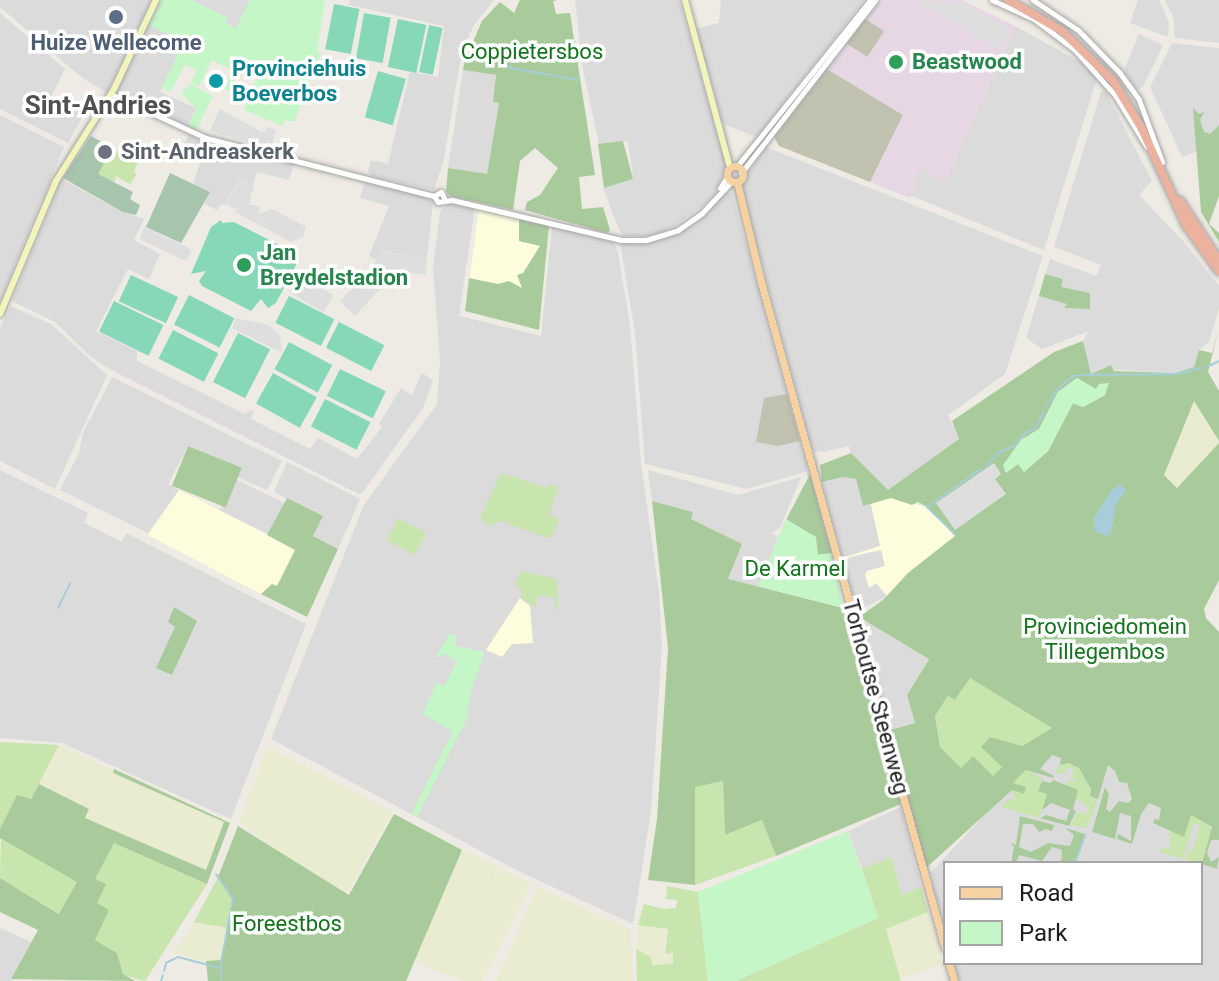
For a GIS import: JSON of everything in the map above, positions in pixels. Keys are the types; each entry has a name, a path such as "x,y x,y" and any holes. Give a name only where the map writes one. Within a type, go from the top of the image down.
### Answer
{"highway":[{"path":"1008,0 1062,31 1099,65 1132,110 1187,215 1219,261"},
{"path":"1021,0 1071,32 1102,60 1133,101 1186,225 1219,271"}],"main road":[{"path":"0,314 61,170 111,94 156,0"},
{"name":"Torhoutse Steenweg","path":"685,0 743,215"},
{"name":"Torhoutse Steenweg","path":"734,174 736,192 943,941"}],"street":[{"path":"111,94 206,138 434,196 441,192 444,198 633,241 678,230 696,219 716,198 872,0"},
{"path":"992,0 1048,29 1081,56 1115,95 1159,161"},
{"path":"1033,0 1078,30 1119,72 1139,100 1159,161"},
{"path":"716,198 728,190 736,192"}],"shaded area":[{"path":"0,0 151,0 107,93 80,76 0,7"},
{"path":"192,0 250,0 237,29 225,23 227,18"},
{"path":"350,0 494,0 474,25 462,50 444,159 434,190 371,176 368,171 371,160 388,164 410,72 438,77 444,26 349,5"},
{"path":"575,0 679,0 726,166 716,192 671,229 647,236 623,236 617,225 603,188 633,179 628,141 599,144 583,70"},
{"path":"721,0 864,0 759,135 754,136 723,124 696,29 719,23"},
{"path":"881,0 962,0 1015,26 946,181 919,170 910,198 870,182 903,115 827,69"},
{"path":"913,0 964,3 1011,30 995,51 988,43"},
{"path":"1138,0 1159,0 1169,22 1168,37 1130,23"},
{"path":"1165,0 1219,0 1219,43 1175,38 1173,16"},
{"path":"0,13 65,69 46,107 66,117 73,106 84,114 68,143 0,109"},
{"path":"864,18 884,31 867,57 847,44"},
{"path":"149,25 184,42 160,92 196,108 188,127 117,92"},
{"path":"1015,26 1082,63 1097,78 1044,250 909,195 919,170 946,180"},
{"path":"1139,34 1163,45 1143,87 1137,89 1124,70"},
{"path":"1172,43 1219,48 1219,131 1196,152 1182,157 1150,87"},
{"path":"827,69 903,115 870,182 779,146 774,137"},
{"path":"463,70 496,75 493,102 499,103 487,175 448,168"},
{"path":"1105,90 1152,181 1139,195 1183,241 1219,286 1219,307 1209,342 1199,350 1194,367 1175,373 1106,369 1090,374 1083,341 1089,331 1042,349 1026,338 1050,259 1096,276 1101,265 1054,247 1101,92"},
{"name":"Provinciehuis Boeverbos","path":"220,109 263,133 267,127 276,130 271,148 210,131"},
{"path":"0,115 64,147 0,301"},
{"path":"189,135 294,164 289,180 257,172 253,184 239,180 225,205 221,204 217,210 203,203 209,192 193,183 201,160 178,154"},
{"path":"91,136 104,143 95,157 104,163 98,174 133,192 130,199 140,205 136,215 123,212 63,178"},
{"path":"766,147 1043,256 1005,374 948,415 959,439 887,491 851,453 849,446 824,452 813,451 740,185"},
{"path":"170,173 210,192 181,243 146,227"},
{"path":"62,179 123,212 144,219 134,240 160,254 149,279 128,269 96,331 137,351 137,361 245,414 251,410 254,412 251,419 310,449 318,438 357,459 382,427 379,424 401,388 412,395 422,373 433,380 423,408 363,492 359,494 111,370 91,357 55,322 12,301"},
{"path":"239,181 254,184 249,204 260,207 259,214 272,209 306,227 303,237 291,242 233,211 239,209 226,205"},
{"path":"365,181 426,197 433,203 427,258 380,251 377,260 369,256 389,206 360,198"},
{"path":"726,193 732,193 808,471 747,489 645,464 635,332 620,243 644,244 671,237 698,222"},
{"path":"449,203 475,208 459,316 541,336 552,226 614,242 618,253 630,325 641,463 659,593 662,644 651,813 633,924 518,871 271,739 364,505 437,404 440,360 433,267 440,212"},
{"path":"479,210 549,226 539,330 465,311"},
{"path":"145,227 192,250 186,261 139,239"},
{"path":"380,251 427,258 426,275 393,270 393,275 355,316 340,301 373,266"},
{"path":"299,275 334,295 324,312 289,292"},
{"path":"11,306 52,325 107,375 55,489 0,461 0,328"},
{"path":"236,318 269,325 280,336 282,353 232,328"},
{"path":"112,377 282,461 267,490 237,477 241,468 188,446 168,484 179,490 148,533 60,490 79,453 83,433"},
{"path":"787,394 800,441 778,446 756,442 764,398"},
{"path":"1194,400 1219,443 1177,488 1164,476"},
{"path":"287,462 360,499 338,549 313,536 322,516 274,492"},
{"path":"994,463 1001,474 995,479 1006,494 955,530 936,503"},
{"path":"0,470 88,513 84,523 122,542 126,533 306,624 231,819 62,743 0,738"},
{"path":"648,470 738,495 801,477 780,528 771,533 778,537 757,589 727,579 741,544 691,519 692,512 652,501"},
{"path":"842,477 856,479 863,505 871,504 881,546 842,558 822,482"},
{"path":"235,479 284,503 269,535 220,510"},
{"path":"179,490 296,549 277,586 261,594 148,535"},
{"path":"891,498 929,508 955,536 908,573 887,596 876,583 869,588 865,575 867,571 885,566 881,550 842,558 880,546 871,504"},
{"path":"881,549 885,566 867,571 869,588 876,583 887,596 862,609 855,605 843,560"},
{"path":"520,598 530,606 533,643 512,644 502,657 486,650"},
{"path":"859,617 929,658 907,695 915,723 890,730"},
{"path":"1059,736 1219,832 1219,981 959,981 955,965 1203,965 1203,861 943,861 943,924 930,873"},
{"path":"59,745 225,823 206,871 85,818 89,809 39,784"},
{"path":"268,746 392,812 348,891 333,896 239,821"},
{"path":"901,807 921,887 902,895 891,857 862,869 848,831"},
{"path":"462,850 499,867 469,936 500,868 531,883 482,981 463,981 415,961"},
{"path":"537,887 631,930 633,981 496,981"},
{"path":"928,912 943,965 901,978 885,925"},
{"path":"194,922 228,928 222,960 206,961 173,953"},
{"path":"638,925 668,929 665,954 673,953 673,965 652,965 636,949"},
{"path":"0,928 31,942 11,979 15,981 0,981"}],"green space":[{"path":"161,0 191,0 228,18 225,23 236,28 250,0 325,0 317,52 321,54 294,122 285,120 282,126 244,110 262,66 247,59 232,88 237,91 235,94 218,86 220,82 227,84 233,70 212,60 199,86 191,82 197,70 185,65 170,92 162,87 184,42 149,25"},
{"name":"Coppietersbos","path":"520,0 558,0 553,1 556,14 570,13 595,175 579,177 582,209 603,207 610,230 607,233 525,210 527,202 540,195 558,168 535,148 520,161 513,210 450,196 446,191 448,168 487,174 499,103 493,102 496,75 463,70 482,21 500,2 514,13"},
{"path":"334,4 360,9 351,54 325,49"},
{"path":"364,13 391,18 383,63 356,58"},
{"path":"398,19 426,25 416,73 388,67"},
{"path":"429,25 443,28 433,75 419,72"},
{"path":"378,71 406,79 393,125 365,117"},
{"path":"191,84 213,96 196,130 188,127 196,108 181,93"},
{"path":"1193,108 1199,114 1204,112 1200,120 1204,132 1210,134 1219,125 1219,196 1209,224 1219,233 1219,242 1201,212"},
{"path":"623,141 633,179 604,188 598,144"},
{"path":"114,149 124,157 126,154 139,160 134,171 136,175 130,184 116,176 114,182 97,174"},
{"path":"519,219 549,226 539,330 465,311 469,278 498,284 509,281 522,288 517,275 523,273 540,246 519,241"},
{"name":"Jan Breydelstadion","path":"221,220 222,223 234,222 283,247 288,256 295,253 296,265 276,303 268,308 261,299 251,311 202,286 199,281 206,271 191,274 211,227"},
{"path":"1045,274 1063,279 1061,287 1090,293 1090,309 1064,308 1067,304 1039,296"},
{"path":"131,275 178,297 166,323 119,301"},
{"path":"189,295 234,318 219,348 174,324"},
{"path":"289,296 334,319 321,346 275,323"},
{"path":"114,301 163,325 149,356 99,332"},
{"path":"339,322 384,345 371,371 326,348"},
{"name":"Provinciedomein Tillegembos","path":"1219,328 1208,372 1219,391 1219,441 1194,401 1164,475 1177,488 1219,443 1219,580 1204,609 1206,618 1219,632 1219,840 1211,840 1207,853 1211,862 1219,857 1217,869 1203,864 1212,827 1191,815 1184,837 1153,823 1155,819 1159,820 1161,808 1149,803 1141,814 1132,844 1117,839 1118,834 1131,841 1131,816 1120,813 1115,839 1092,832 1105,787 1109,794 1106,809 1110,812 1119,801 1128,803 1132,799 1127,783 1119,782 1115,771 1108,765 1098,799 1090,796 1091,789 1079,768 1069,763 1060,765 1061,758 1052,755 1040,769 1053,778 1026,770 1013,783 1026,787 1024,794 1012,790 926,868 890,730 915,723 907,695 929,659 859,617 883,600 908,573 955,536 929,508 918,502 912,505 891,498 863,506 856,479 842,477 822,482 820,465 851,453 888,490 959,439 952,421 1054,352 1083,341 1091,374 1111,365 1114,371 1175,373 1194,367 1199,350 1212,353","holes":["1077,378 1105,395 1083,407 1073,403 1048,451 1024,472 1019,463 1005,472 1004,465 1021,440 1039,429 1058,392","970,678 1052,728 1022,746 990,737 981,747 1002,767 993,776 973,756 961,768 940,747 935,716 948,696 955,700"]},
{"path":"173,330 218,353 204,382 158,359"},
{"path":"238,333 270,349 245,398 213,382"},
{"path":"289,342 332,365 318,392 274,369"},
{"path":"340,369 386,391 373,418 327,396"},
{"path":"273,373 317,397 300,428 256,404"},
{"path":"1077,378 1096,389 1099,384 1109,383 1105,395 1083,407 1073,403 1048,451 1024,472 1018,464 1006,473 1003,465 1021,440 1039,429 1058,392"},
{"path":"325,399 370,422 356,450 311,427"},
{"path":"188,446 242,468 226,508 172,486"},
{"path":"501,473 547,488 549,484 559,487 549,514 559,520 550,539 501,521 489,526 480,518"},
{"path":"810,474 832,553 818,555 786,520"},
{"path":"287,498 323,516 313,536 338,549 307,617 261,594 272,584 277,586 295,550 267,535"},
{"path":"652,501 693,512 691,519 742,544 728,579 843,608 901,804 776,856 762,820 725,835 723,781 695,787 695,885 648,880 657,819 668,648"},
{"path":"398,518 426,533 415,555 386,540"},
{"name":"De Karmel","path":"786,519 816,537 818,555 832,553 843,608 758,586"},
{"path":"522,571 557,579 558,609 555,610 555,597 537,596 536,607 521,598 522,590 514,584"},
{"path":"174,607 197,621 172,675 156,668 175,627 168,622"},
{"path":"450,634 456,634 455,646 485,652 471,691 467,719 417,817 411,814 453,731 422,714 437,683 444,686 457,661 444,654 435,658"},
{"path":"970,678 1053,728 1022,746 993,777 961,768 940,747 935,716 948,696 955,700"},
{"path":"0,742 59,745 31,799 0,829"},
{"path":"1069,763 1080,769 1091,789 1090,795 1098,799 1087,828 1071,825 1078,812 1086,814 1089,807 1075,799 1078,790 1066,785 1068,780 1079,782 1072,778 1074,769 1067,767 1065,773 1056,774 1059,764"},
{"path":"114,769 230,823 207,884 114,843 95,879 106,884 97,903 109,910 95,940 117,953 123,974 135,981 11,979 38,930 0,912 0,878 59,914 77,882 0,838 0,829 17,795 31,799 39,784 89,809 85,818 206,870 224,822 113,773"},
{"path":"1026,770 1042,779 1038,791 1048,794 1039,818 1002,807 1008,799 1015,800 1012,789 1024,794 1012,784"},
{"path":"1053,780 1078,790 1073,810 1076,811 1069,826 1040,818 1046,815 1066,821 1070,810 1051,803 1042,810 1047,794 1038,791 1042,781 1051,783"},
{"path":"723,781 725,835 762,820 776,856 695,885 694,787"},
{"name":"Foreestbos","path":"394,814 462,850 406,981 208,981 206,961 222,960 233,899 218,877 238,826 349,895"},
{"path":"1191,815 1212,828 1203,861 1185,859 1188,850 1193,850 1200,825 1194,823 1183,859 1160,852 1162,844 1162,848 1170,849 1170,831 1184,836"},
{"path":"1020,816 1054,825 1052,831 1046,829 1039,832 1033,824 1023,824 1019,847 1031,852 1048,843 1070,846 1074,835 1065,828 1085,834 1075,861 1061,861 1062,850 1052,847 1042,861 1019,855 1017,861 1011,861 1014,847 1011,843 1016,845"},
{"path":"848,831 878,918 736,981 708,981 698,892"},
{"path":"1,838 77,882 60,914 0,878"},
{"path":"114,843 207,884 145,981 123,975 117,953 95,940 94,879"},
{"path":"891,857 902,895 921,887 928,912 886,929 901,981 736,981 878,918 862,869"},
{"path":"218,877 233,899 228,928 194,922"},
{"path":"667,886 698,892 708,981 637,981 636,949 651,957 652,965 673,964 673,953 665,954 668,929 638,925 644,904 664,909 676,908 677,900 666,899"}],"water":[{"path":"1119,484 1126,490 1116,505 1111,534 1105,536 1095,531 1093,519"}],"waterway":[{"path":"477,46 511,68 578,80"},
{"path":"1207,367 1219,361"},
{"path":"1057,390 1073,376 1176,374 1201,368"},
{"path":"1045,408 1057,390"},
{"path":"986,466 1000,452 1015,446 1025,433 1035,429 1044,411"},
{"path":"955,534 927,507 981,469"},
{"path":"58,608 70,583"},
{"path":"1076,861 1085,835"},
{"path":"216,874 233,899 220,968"},
{"path":"164,971 166,963 178,957 220,968 222,981"},
{"path":"161,981 163,975"}],"place":[{"name":"Huize Wellecome","path":"116,17"},
{"name":"Beastwood","path":"896,62"},
{"name":"Provinciehuis Boeverbos","path":"216,81"},
{"name":"Sint-Andreaskerk","path":"105,152"},
{"name":"Jan Breydelstadion","path":"244,265"}],"district":[{"name":"Sint-Andries","path":"98,106"}]}
